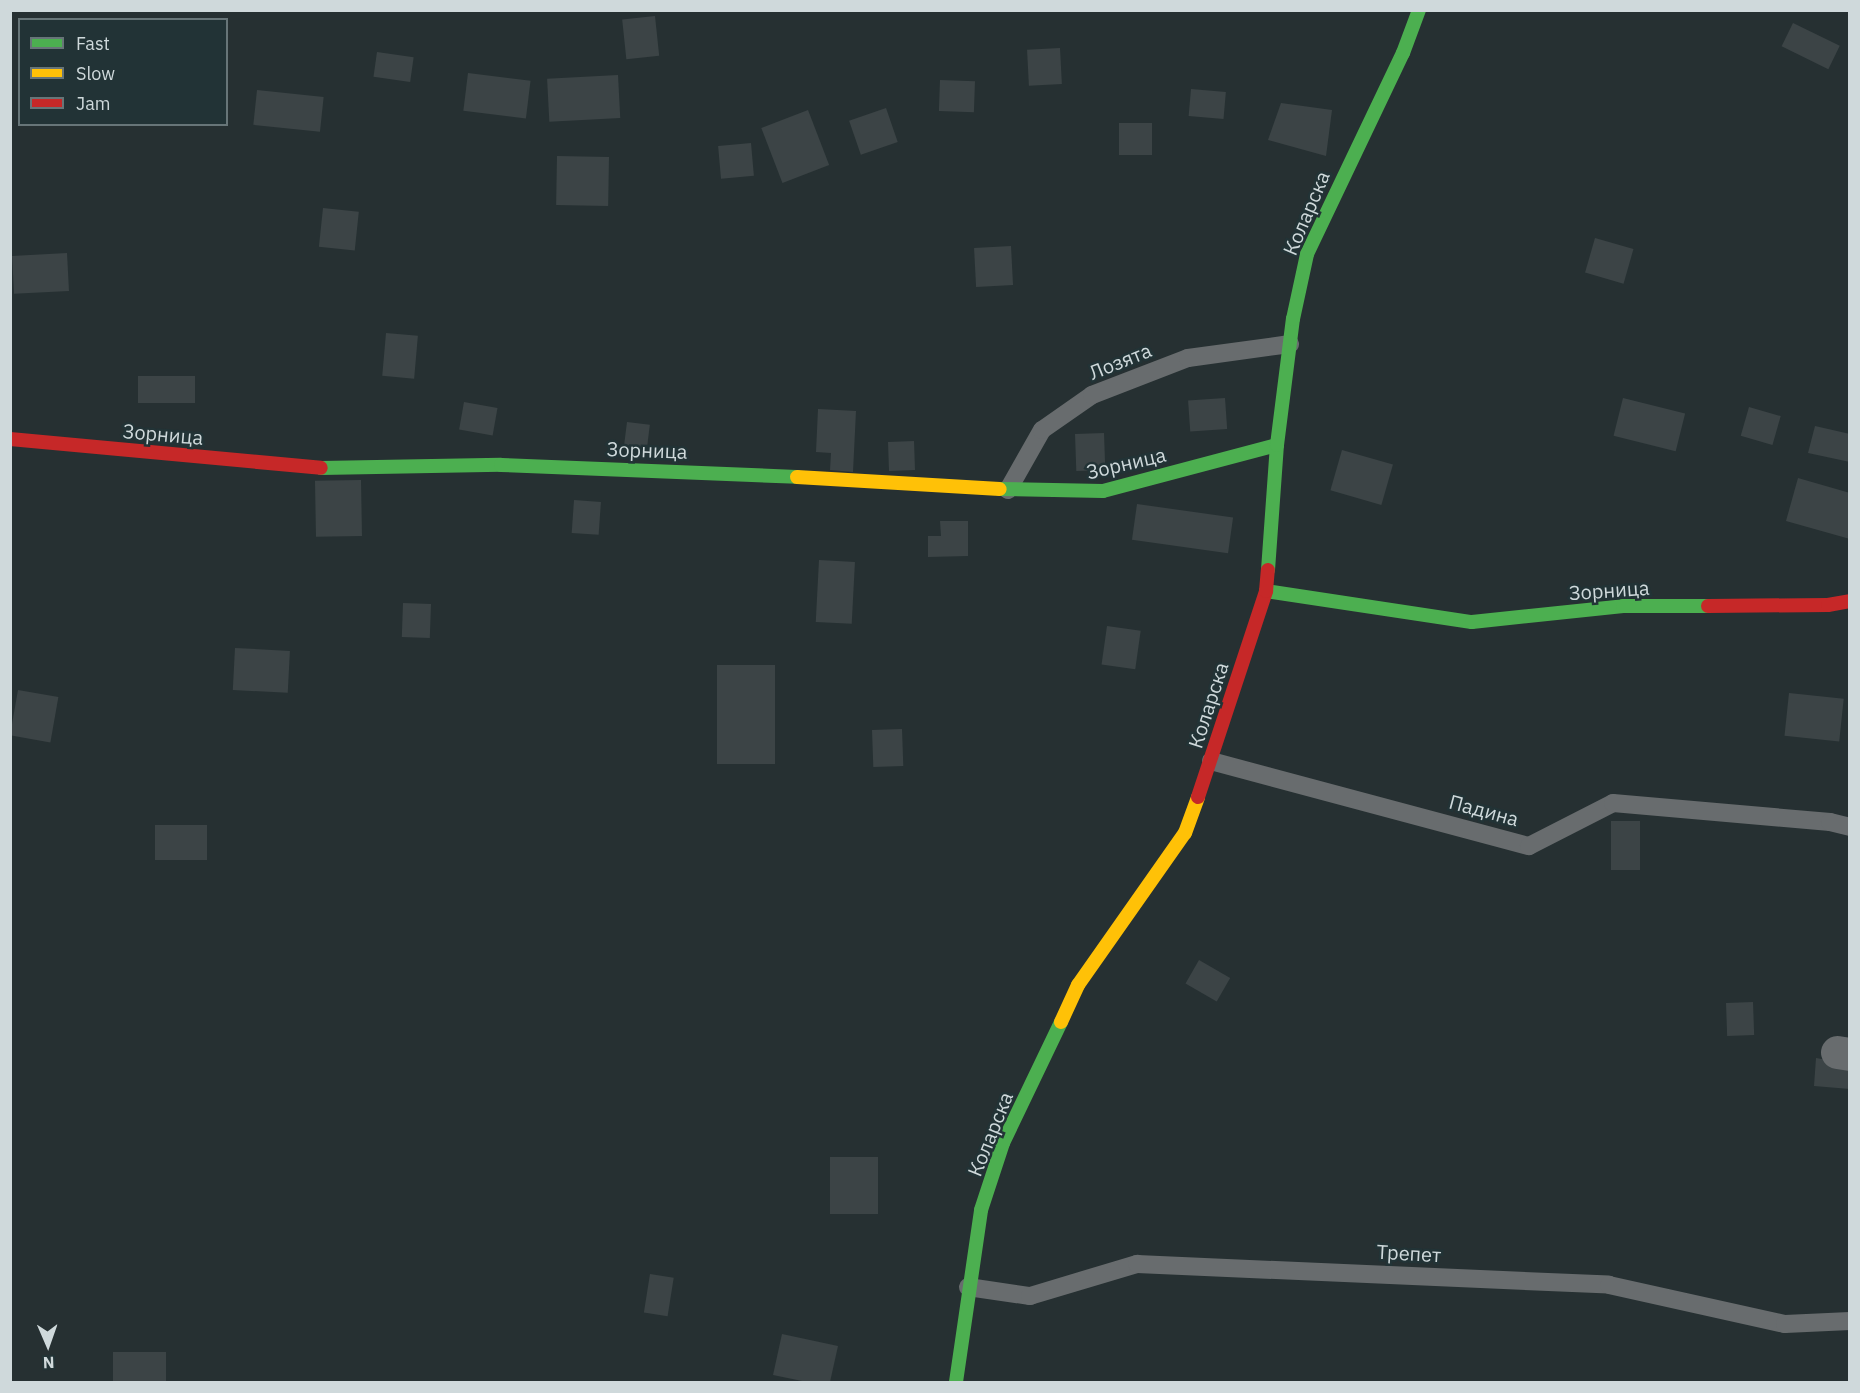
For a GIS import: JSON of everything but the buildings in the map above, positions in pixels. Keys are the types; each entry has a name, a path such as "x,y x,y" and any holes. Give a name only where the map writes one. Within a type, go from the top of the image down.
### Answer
{"street":[{"name":"Коларска","path":"956,1383 968,1287 981,1210 1003,1143 1078,985 1185,833 1211,761 1266,591 1277,446 1290,344 1307,254 1403,53 1419,10"},
{"name":"Зорница","path":"10,440 334,468 501,465 667,469 1008,490 1103,490 1277,446"},
{"name":"Зорница","path":"1266,591 1473,622 1623,606 1828,605 1850,600"}],"lane":[{"name":"Лозята","path":"1008,490 1042,430 1092,396 1188,358 1290,344"},
{"name":"Падина","path":"1211,761 1529,846 1613,802 1830,822 1850,827"},
{"name":"Трепет","path":"968,1287 1030,1296 1137,1264 1609,1285 1785,1324 1850,1321"}],"traffic: fast":[{"path":"1268,570 1277,445 1293,319 1307,254 1403,53 1419,10"},
{"path":"1000,489 1103,491 1277,445"},
{"path":"321,468 501,465 797,477"},
{"path":"1266,591 1472,622 1623,606 1708,606"},
{"path":"956,1382 981,1210 1003,1143 1061,1022"}],"traffic: slow":[{"path":"797,477 1000,489"},
{"path":"1061,1022 1078,985 1185,833 1198,797"}],"traffic: jam":[{"path":"10,439 321,468"},
{"path":"1198,797 1266,591 1268,570"},
{"path":"1708,606 1828,605 1850,601"}]}
